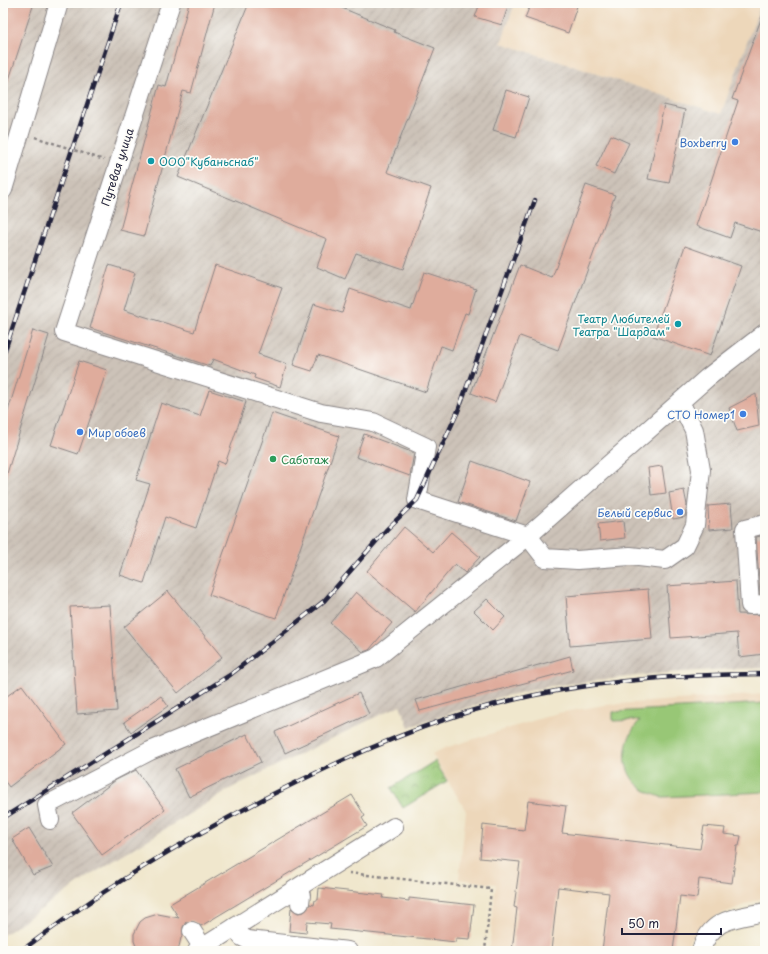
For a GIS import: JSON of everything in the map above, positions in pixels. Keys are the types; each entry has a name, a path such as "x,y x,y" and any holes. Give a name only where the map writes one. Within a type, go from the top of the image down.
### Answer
{"street":[{"path":"3,190 60,3"},
{"name":"Путевая улица","path":"171,3 64,332 321,413 373,422 426,447 417,500 528,536"},
{"path":"50,820 47,806 150,752 376,658 528,536 680,402 765,333"},
{"path":"528,536 545,558 577,560 630,556 666,560 685,546 695,525 701,470 694,430 680,402"},
{"path":"765,524 745,529 750,605 765,604"},
{"path":"192,931 201,950 235,928 298,896 325,871 394,827"},
{"path":"701,951 704,940 715,926 725,921 765,912"},
{"path":"235,928 242,937 248,940 348,951"}],"path":[{"path":"21,132 117,166"},
{"path":"325,871 491,889 484,951"}],"shaded area":[{"path":"3,3 515,3 501,43 721,114 761,3 765,3 765,668 653,674 551,686 500,697 409,727 400,705 233,787 94,873 3,935"},
{"path":"515,3 761,3 721,114 501,43"},
{"path":"765,694 765,897 716,916 701,927 690,939 687,951 489,951 496,884 459,879 466,811 432,754 445,748 558,713 605,705"}],"green space":[{"path":"765,703 765,792 663,797 649,793 639,786 631,777 625,755 627,743 632,731 640,720 613,721 613,712"},
{"path":"435,761 447,781 403,808 391,788"}],"building":[{"path":"3,3 34,3 5,92 3,92"},
{"name":"ООО\"Кубаньснаб\"","path":"189,3 215,3 191,93 183,91 144,236 120,230 159,85 166,87"},
{"path":"249,3 330,3 395,30 394,32 435,48 387,172 431,188 403,269 356,253 345,279 317,267 327,239 178,177"},
{"path":"480,3 509,3 502,25 475,17"},
{"path":"531,3 578,3 568,33 525,18"},
{"path":"764,11 765,233 735,223 730,238 696,226 738,101 732,99"},
{"path":"506,90 529,97 516,137 493,130"},
{"path":"664,105 685,110 669,183 648,179"},
{"path":"611,135 629,143 614,174 596,166"},
{"path":"586,185 615,195 558,350 520,336 495,402 471,393 520,265 552,278"},
{"path":"685,246 741,266 710,356 653,336"},
{"path":"109,265 135,273 124,310 194,332 215,265 282,288 258,354 287,364 280,387 254,378 255,375 213,359 210,366 90,328"},
{"path":"424,272 476,289 468,314 465,313 452,350 441,346 426,392 318,355 312,371 293,365 314,304 342,313 350,289 411,310"},
{"path":"33,330 49,335 6,477 3,477 3,427"},
{"path":"79,361 107,370 78,454 51,445"},
{"path":"209,390 246,402 225,464 218,461 196,528 165,517 144,583 120,575 150,484 136,480 161,403 200,416"},
{"path":"756,394 759,426 737,431 729,408"},
{"path":"272,413 339,436 276,618 209,595"},
{"path":"364,434 414,453 410,476 356,457"},
{"path":"472,461 530,482 516,521 458,502"},
{"path":"662,466 666,493 651,495 648,468"},
{"path":"684,490 687,505 685,517 673,519 669,493"},
{"path":"731,504 733,528 709,530 708,506"},
{"path":"623,521 625,538 600,541 598,524"},
{"path":"404,527 433,552 451,532 480,557 465,573 455,564 415,612 367,571"},
{"path":"765,535 765,594 760,594 756,537"},
{"path":"736,581 738,614 765,615 765,654 739,657 737,633 671,638 667,586"},
{"path":"648,589 652,639 570,646 566,596"},
{"path":"168,591 222,657 178,693 124,627"},
{"path":"356,592 392,623 369,650 363,652 330,623"},
{"path":"487,599 505,617 493,630 474,611"},
{"path":"110,605 117,711 77,714 70,607"},
{"path":"570,656 573,670 420,711 416,700"},
{"path":"22,685 66,744 9,787 3,779 3,699"},
{"path":"359,693 369,714 285,753 275,732"},
{"path":"161,696 168,706 131,732 124,722"},
{"path":"247,734 261,762 189,797 175,769"},
{"path":"136,770 165,810 102,855 72,813 116,780"},
{"path":"352,795 365,816 362,818 367,826 201,926 192,921 186,922 183,927 183,936 181,938 178,951 138,951 134,941 134,934 140,922 145,918 158,914 179,918 170,904"},
{"path":"528,801 566,806 562,833 700,849 704,826 725,828 724,834 741,836 739,846 737,846 732,883 699,879 697,898 680,896 673,951 602,951 609,893 558,887 551,951 512,951 517,908 514,907 520,862 480,858 483,825 524,830"},
{"path":"29,828 53,867 33,875 12,839"},
{"path":"319,888 384,895 383,898 409,901 409,898 474,905 470,939 456,938 456,942 330,929 331,924 307,922 306,933 289,931 291,908 298,913 304,912 310,904 314,905 315,900 318,900"}],"railway":[{"path":"3,356 121,3"},
{"path":"3,818 230,675 324,601 387,529 417,500 458,411 535,200"},
{"path":"21,951 83,906 124,879 208,829 321,770 420,728 507,701 579,687 654,678 728,674 765,674"}],"place":[{"name":"Boxberry","path":"735,142"},
{"name":"ООО\"Кубаньснаб\"","path":"151,161"},
{"name":"Театр Любителей Театра \"Шардам\"","path":"678,324"},
{"name":"СТО Номер1","path":"743,414"},
{"name":"Мир обоев","path":"80,432"},
{"name":"Саботаж","path":"273,459"},
{"name":"Белый сервис","path":"680,512"}]}
